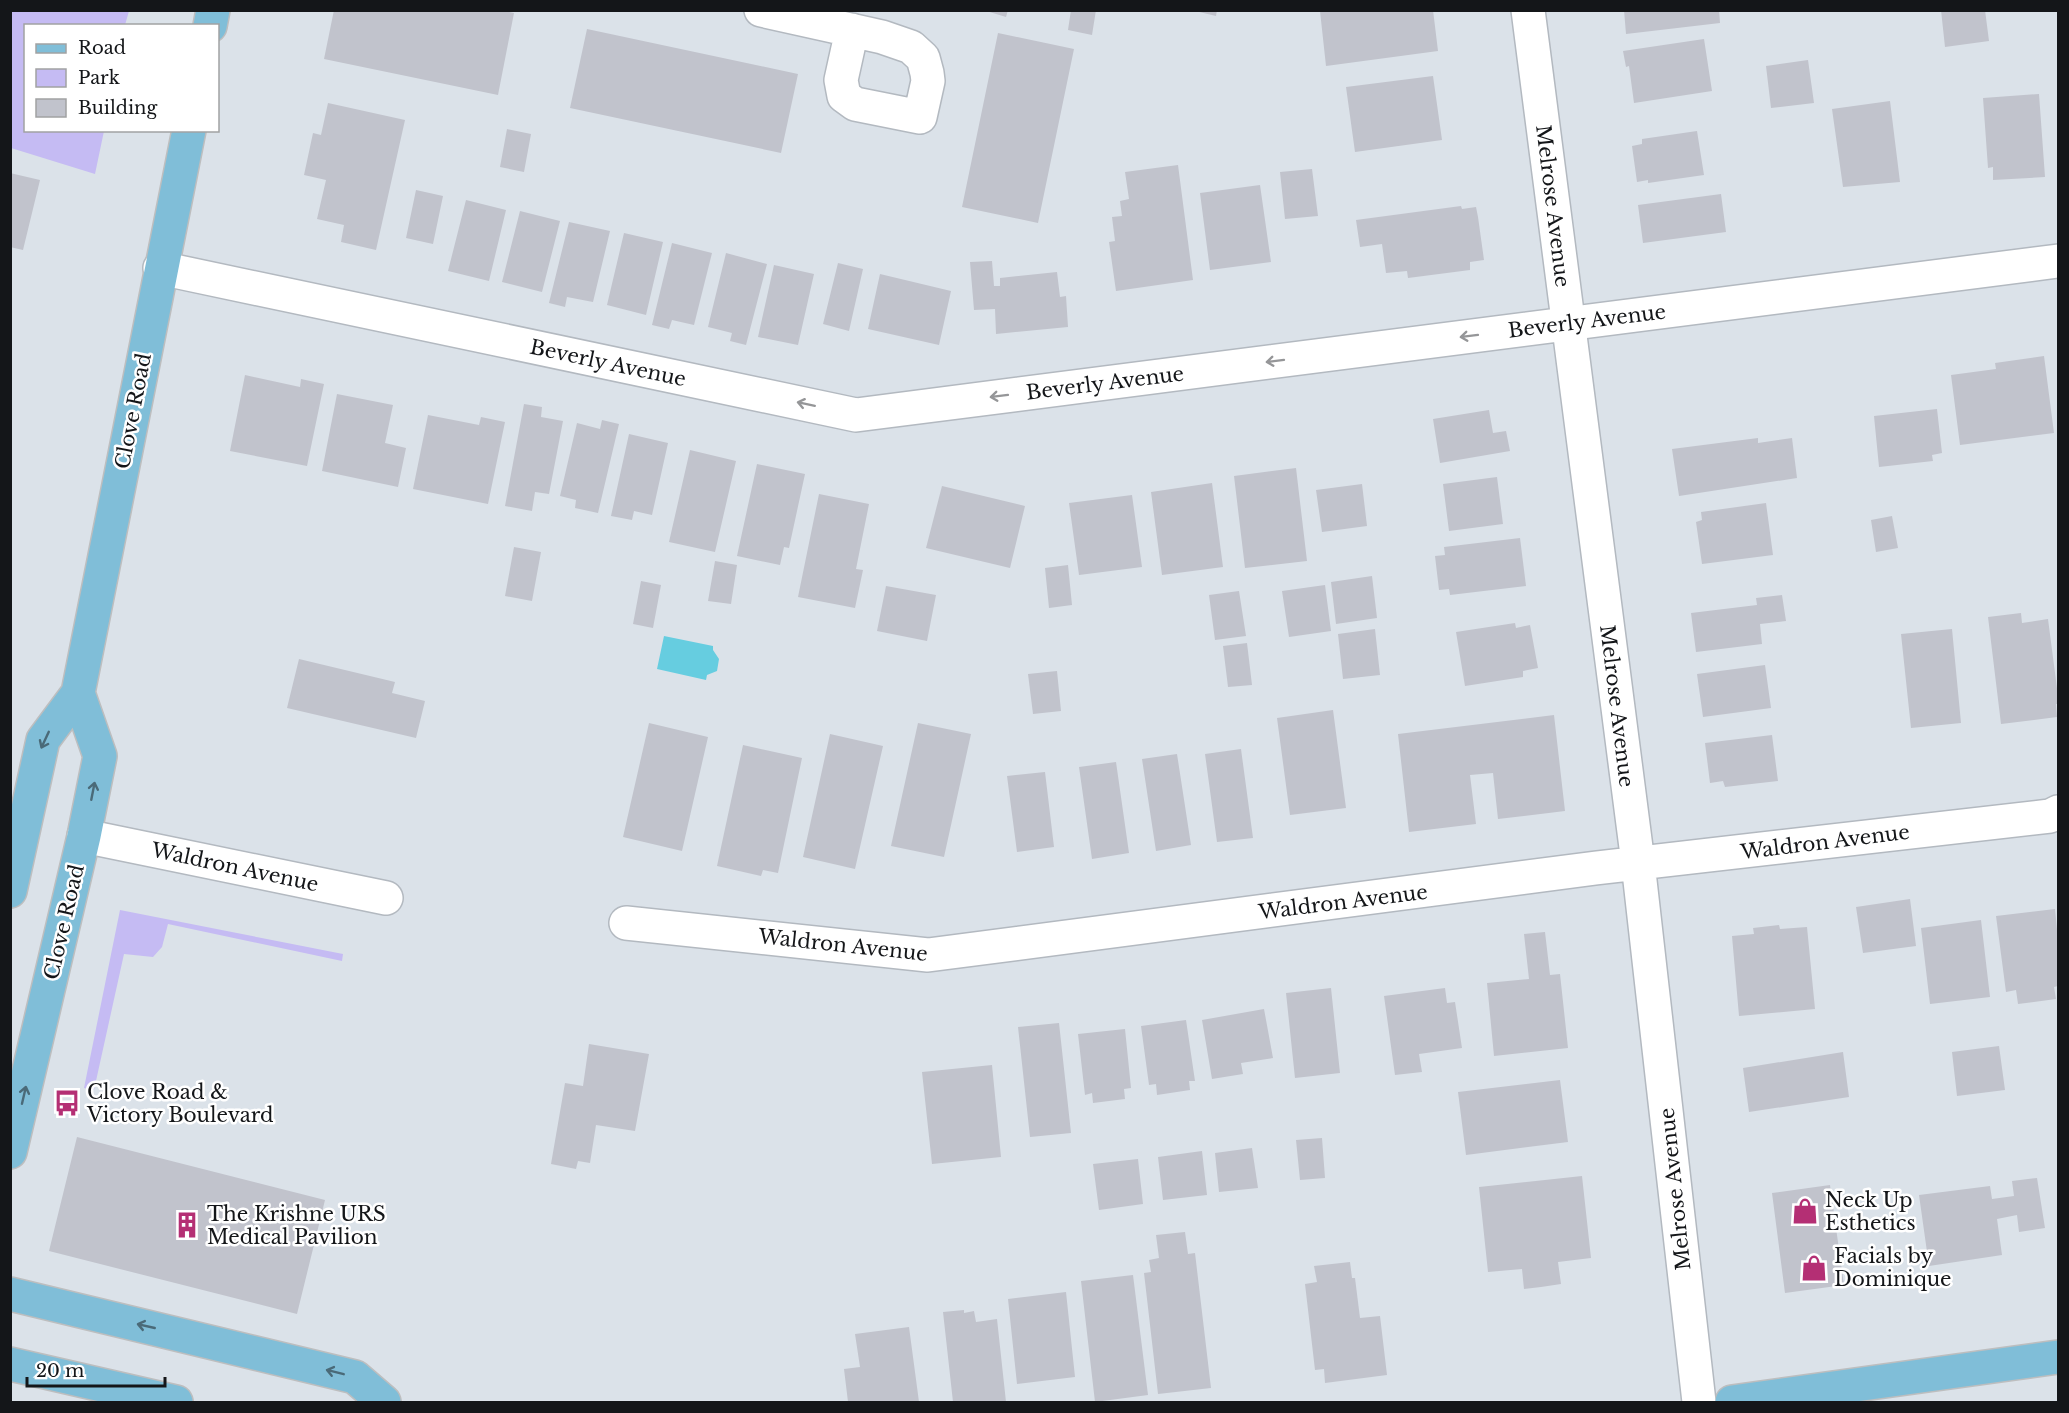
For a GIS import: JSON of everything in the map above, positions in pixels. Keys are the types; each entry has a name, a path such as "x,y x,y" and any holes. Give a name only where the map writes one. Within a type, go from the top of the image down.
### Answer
{"main road":[{"name":"Clove Road","path":"10,891 43,740 78,693 189,132"},
{"name":"Clove Road","path":"10,1152 84,836 100,756 78,693"},
{"path":"10,1294 355,1377 384,1402"},
{"path":"1731,1402 2058,1357"},
{"path":"10,1364 176,1402"}],"street":[{"path":"761,10 852,30"},
{"name":"Melrose Avenue","path":"1528,10 1638,863 1699,1402"},
{"name":"Beverly Avenue","path":"160,268 856,415 2058,261"},
{"name":"Waldron Avenue","path":"626,922 928,956 1638,863 2050,816 2058,812"},
{"name":"Waldron Avenue","path":"84,836 386,898"}],"green space":[{"path":"10,11 129,11 125,24 24,24 24,132 104,132 95,174 11,148"},
{"path":"120,910 343,954 342,961 168,924 162,947 153,957 124,954 94,1090 84,1088"}],"water":[{"path":"664,636 713,646 719,659 717,671 707,675 706,680 657,669"}],"building":[{"path":"334,10 500,10 514,13 498,95 324,59"},
{"path":"983,10 1008,10 1006,17"},
{"path":"1071,10 1096,10 1092,35 1068,30"},
{"path":"1191,10 1217,10 1216,16"},
{"path":"1433,10 1438,51 1326,66 1320,11"},
{"path":"1624,10 1719,10 1720,23 1626,34"},
{"path":"1941,10 1985,10 1989,41 1945,47"},
{"path":"587,29 798,74 781,153 570,108"},
{"path":"998,33 1074,49 1038,223 962,207"},
{"path":"1704,39 1712,91 1634,103 1629,66 1626,67 1623,51"},
{"path":"1808,60 1814,103 1771,108 1766,66"},
{"path":"1433,76 1442,140 1355,152 1346,87"},
{"path":"2039,94 2045,177 1993,180 1993,167 1988,168 1983,98"},
{"path":"1890,101 1900,182 1843,187 1832,109"},
{"path":"328,103 405,120 376,250 341,242 344,225 317,219 326,180 304,175 313,133 321,135"},
{"path":"507,129 531,134 524,172 500,167"},
{"path":"1697,131 1704,175 1648,183 1648,180 1637,182 1632,146 1642,144 1642,139"},
{"path":"1178,165 1193,280 1116,291 1109,242 1115,241 1112,217 1122,216 1120,201 1129,199 1125,172"},
{"path":"1312,169 1318,216 1285,219 1280,172"},
{"path":"10,173 40,180 23,250 10,247"},
{"path":"1260,185 1271,262 1210,270 1200,193"},
{"path":"416,190 443,196 433,244 406,238"},
{"path":"1721,194 1726,232 1643,243 1638,205"},
{"path":"466,200 506,210 489,281 448,271"},
{"path":"1461,206 1462,209 1476,207 1478,217 1484,260 1470,262 1470,270 1408,278 1407,271 1386,273 1382,244 1360,247 1356,220"},
{"path":"520,211 560,221 542,292 502,282"},
{"path":"569,222 610,231 593,302 567,297 565,307 549,303"},
{"path":"624,233 663,242 646,315 607,305"},
{"path":"672,243 712,253 694,325 672,320 669,329 652,325"},
{"path":"726,253 767,264 746,345 730,341 732,333 708,327"},
{"path":"992,261 994,286 1000,286 1000,278 1057,272 1060,297 1066,296 1068,327 996,334 995,309 974,310 970,262"},
{"path":"838,263 863,269 849,331 823,324"},
{"path":"774,265 814,274 798,345 758,337"},
{"path":"880,274 951,291 939,345 868,329"},
{"path":"2044,356 2054,433 1960,445 1951,375 1996,369 1995,363"},
{"path":"245,375 300,387 301,379 324,384 307,466 230,451"},
{"path":"337,394 393,405 385,443 406,448 398,487 322,471"},
{"path":"524,404 542,407 541,417 563,421 549,494 535,492 532,511 505,506"},
{"path":"1937,409 1942,453 1932,455 1933,461 1879,467 1874,416"},
{"path":"1489,410 1493,433 1506,431 1510,451 1440,463 1433,419"},
{"path":"428,415 479,425 481,417 505,422 488,504 413,489"},
{"path":"602,420 619,424 598,513 575,508 576,500 560,496 577,423 600,429"},
{"path":"629,434 668,443 652,515 634,511 632,520 611,516"},
{"path":"1758,438 1758,443 1792,438 1797,478 1679,496 1672,449"},
{"path":"690,450 736,461 715,552 669,542"},
{"path":"757,464 805,474 789,548 784,547 780,565 737,556"},
{"path":"1296,468 1307,561 1245,568 1234,476"},
{"path":"1497,477 1503,524 1449,531 1443,484"},
{"path":"1212,483 1223,567 1162,575 1151,492"},
{"path":"1362,484 1367,526 1322,532 1316,490"},
{"path":"942,486 1025,506 1010,568 926,548"},
{"path":"819,494 869,504 856,569 863,570 855,608 798,597"},
{"path":"1132,495 1142,567 1079,575 1069,503"},
{"path":"1766,503 1773,555 1702,564 1696,522 1702,520 1701,512"},
{"path":"1892,516 1898,548 1876,552 1871,520"},
{"path":"1520,538 1526,586 1450,595 1449,589 1439,590 1435,556 1445,555 1444,547"},
{"path":"514,547 541,552 532,601 505,596"},
{"path":"715,561 737,565 731,604 708,601"},
{"path":"1068,565 1072,605 1049,608 1045,568"},
{"path":"1372,576 1377,618 1336,624 1331,582"},
{"path":"641,581 661,585 653,628 633,624"},
{"path":"1325,585 1331,631 1289,637 1282,591"},
{"path":"886,586 936,595 927,641 877,631"},
{"path":"1239,591 1246,636 1215,640 1209,595"},
{"path":"1782,595 1786,621 1760,624 1762,644 1696,652 1691,613 1757,605 1756,598"},
{"path":"2021,613 2022,623 2048,619 2058,696 2057,717 2001,724 1988,617"},
{"path":"1515,623 1516,628 1530,625 1538,668 1523,671 1523,677 1465,686 1456,632"},
{"path":"1375,629 1380,675 1343,679 1338,634"},
{"path":"1952,629 1961,723 1911,728 1901,634"},
{"path":"1247,643 1252,685 1228,687 1223,646"},
{"path":"299,659 395,682 392,693 425,701 416,738 287,708"},
{"path":"1765,665 1771,708 1703,717 1697,674"},
{"path":"1057,671 1061,711 1033,714 1028,674"},
{"path":"1333,710 1346,808 1290,815 1277,718"},
{"path":"1554,715 1565,811 1498,819 1493,773 1470,775 1476,824 1409,832 1398,734"},
{"path":"649,723 708,737 682,851 623,837"},
{"path":"918,723 971,734 944,857 891,846"},
{"path":"830,734 883,746 855,869 803,857"},
{"path":"1772,735 1778,781 1725,787 1723,781 1710,783 1705,743"},
{"path":"743,745 802,758 778,873 763,870 761,876 717,866"},
{"path":"1241,749 1253,838 1217,842 1205,754"},
{"path":"1177,754 1191,845 1156,851 1142,759"},
{"path":"1116,762 1129,853 1092,859 1079,767"},
{"path":"1045,772 1054,847 1017,852 1007,776"},
{"path":"1910,899 1916,946 1863,953 1856,907"},
{"path":"2055,909 2058,940 2058,986 2054,987 2056,999 2018,1004 2016,990 2006,992 1996,916"},
{"path":"1981,920 1990,997 1930,1004 1921,928"},
{"path":"1779,925 1780,929 1807,927 1815,1009 1739,1016 1732,936 1754,934 1753,928"},
{"path":"1545,932 1550,975 1560,974 1568,1048 1494,1056 1487,983 1529,979 1524,934"},
{"path":"1331,988 1340,1073 1295,1078 1286,993"},
{"path":"1445,988 1447,1003 1455,1002 1462,1048 1419,1054 1422,1072 1395,1075 1384,996"},
{"path":"1264,1009 1273,1058 1241,1063 1243,1074 1212,1079 1202,1020"},
{"path":"1186,1020 1195,1081 1189,1081 1190,1090 1157,1095 1156,1084 1149,1085 1141,1026"},
{"path":"1059,1023 1071,1133 1030,1137 1018,1027"},
{"path":"1125,1029 1131,1088 1124,1089 1125,1099 1093,1103 1092,1093 1085,1095 1078,1034"},
{"path":"589,1044 649,1054 635,1131 596,1125 590,1163 578,1161 576,1169 551,1164 565,1083 583,1086"},
{"path":"1999,1046 2005,1090 1957,1096 1952,1052"},
{"path":"1843,1052 1849,1097 1749,1112 1743,1068"},
{"path":"992,1065 1001,1157 932,1164 922,1072"},
{"path":"1560,1080 1568,1142 1466,1155 1458,1092"},
{"name":"The Krishne URS Medical Pavilion","path":"77,1137 325,1200 297,1314 49,1251"},
{"path":"1322,1138 1325,1178 1300,1180 1296,1140"},
{"path":"1252,1148 1258,1188 1219,1192 1215,1153"},
{"path":"1202,1151 1207,1195 1163,1200 1158,1157"},
{"path":"1138,1159 1143,1204 1099,1210 1093,1164"},
{"path":"1582,1176 1591,1258 1558,1262 1561,1284 1541,1287 1524,1289 1522,1269 1488,1272 1479,1187"},
{"path":"2037,1178 2045,1228 2019,1232 2017,1215 1997,1219 2002,1255 1929,1266 1919,1195 1990,1186 1992,1199 2014,1196 2012,1181"},
{"path":"1830,1185 1844,1285 1785,1293 1772,1193"},
{"path":"1185,1232 1188,1254 1195,1253 1211,1388 1158,1394 1144,1273 1151,1272 1149,1260 1159,1258 1156,1235"},
{"path":"1350,1262 1352,1278 1355,1278 1360,1318 1380,1316 1387,1375 1325,1383 1324,1369 1315,1370 1305,1284 1317,1282 1314,1266"},
{"path":"1133,1275 1148,1395 1095,1402 1081,1281"},
{"path":"1066,1292 1075,1377 1017,1384 1008,1299"},
{"path":"964,1310 964,1313 974,1311 976,1322 997,1319 1006,1402 953,1402 943,1312"},
{"path":"909,1327 919,1402 848,1402 844,1369 860,1367 855,1334"}],"place":[{"name":"Clove Road & Victory Boulevard","path":"67,1103"},
{"name":"Neck Up Esthetics","path":"1805,1211"},
{"name":"The Krishne URS Medical Pavilion","path":"187,1225"},
{"name":"Facials by Dominique","path":"1814,1268"}]}
